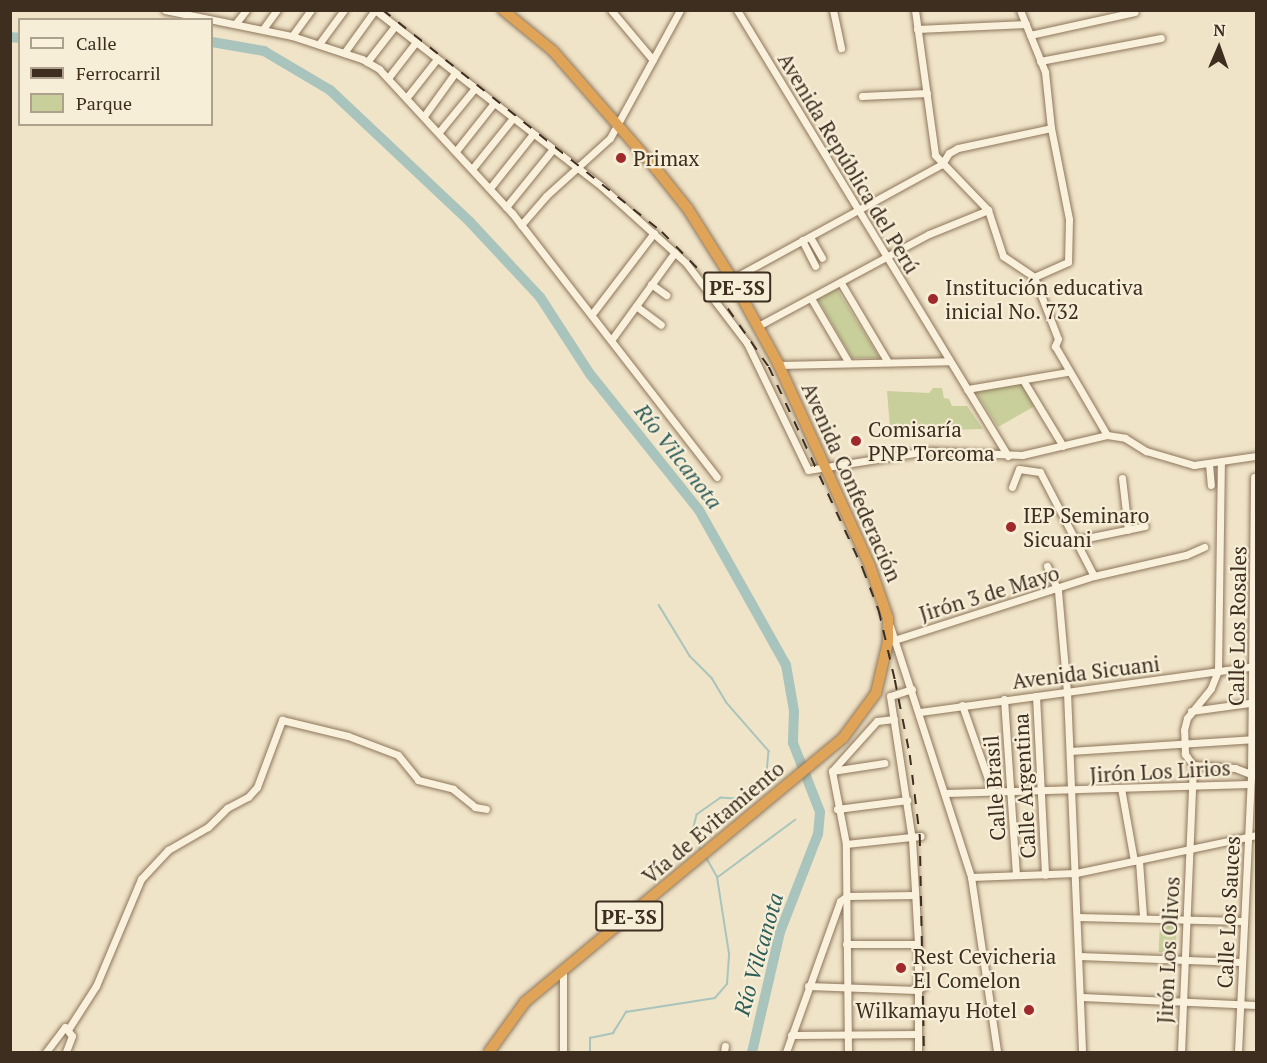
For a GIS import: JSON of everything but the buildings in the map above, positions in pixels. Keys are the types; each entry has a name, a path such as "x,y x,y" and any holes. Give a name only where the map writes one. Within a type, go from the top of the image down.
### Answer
{"highway":[{"name":"Avenida Confederación","path":"503,10 554,51 688,209 732,279 779,365 822,467 870,566 888,618"},
{"name":"Vía de Evitamiento","path":"489,1053 525,1002 782,791 853,727 876,693 891,641 888,618"}],"street":[{"path":"165,10 212,18"},
{"path":"207,17 212,10"},
{"path":"236,23 246,10"},
{"path":"263,29 277,10"},
{"path":"292,36 311,10"},
{"path":"319,44 344,10"},
{"path":"344,53 375,10 576,167 654,233 675,252 721,306 747,344 808,470 822,467 831,469 942,450 1008,456 1107,435 1125,438 1174,461 1209,464 1257,456"},
{"path":"611,10 653,60"},
{"path":"521,225 576,167 610,138 680,10"},
{"name":"Avenida República del Perú","path":"737,10 1008,456"},
{"path":"833,10 841,48"},
{"path":"915,10 933,148 942,164 988,210 1003,256 1034,277 1058,339 1055,346 1068,372 1107,435"},
{"path":"1020,10 1041,61 1051,128 1069,219 1068,262 1034,277"},
{"path":"1030,35 1135,12"},
{"path":"213,18 319,44 368,62 388,78 490,188 521,225 612,339 717,477"},
{"path":"917,29 1026,24"},
{"path":"368,62 395,26"},
{"path":"1041,61 1161,38"},
{"path":"388,78 416,42"},
{"path":"407,97 437,59"},
{"path":"424,116 455,73"},
{"path":"439,132 475,88"},
{"path":"862,96 927,93"},
{"path":"456,151 494,103"},
{"path":"472,169 513,118"},
{"path":"732,279 942,164 949,153 958,148 1051,128"},
{"path":"490,188 533,134"},
{"path":"506,207 553,149"},
{"path":"758,326 812,300 929,234 988,210"},
{"path":"592,314 654,233"},
{"path":"806,238 822,258"},
{"path":"806,238 815,266"},
{"path":"612,339 675,252"},
{"path":"841,283 888,362"},
{"path":"651,284 666,295"},
{"path":"812,300 849,363"},
{"path":"636,306 661,325"},
{"path":"779,365 949,362"},
{"path":"967,389 1068,372"},
{"path":"1023,380 1063,446"},
{"path":"1221,462 1218,671 1211,688 1191,711 1185,723 1184,744 1193,765 1235,768 1254,775"},
{"path":"1209,464 1211,485"},
{"path":"1012,487 1019,469 1040,472 1094,576"},
{"name":"Calle Los Rosales","path":"1254,477 1256,581 1254,775"},
{"path":"1122,478 1128,530"},
{"path":"1077,540 1145,526"},
{"name":"Jirón 3 de Mayo","path":"891,641 1058,591 1094,576 1186,555 1204,547"},
{"path":"1047,566 1058,591 1067,692 1082,997 1082,1053"},
{"path":"891,641 920,712 971,877 998,1053"},
{"name":"Avenida Sicuani","path":"920,712 1255,666"},
{"path":"876,693 890,696 912,689"},
{"path":"890,696 912,839 921,988 918,1053"},
{"name":"Calle Argentina","path":"1036,696 1039,792 1045,875"},
{"name":"Calle Brasil","path":"1004,699 1016,875"},
{"path":"1191,711 1255,703"},
{"path":"962,705 993,793"},
{"path":"832,771 878,721 894,719"},
{"path":"46,1053 61,1030 69,1028 96,986 141,879 168,850 208,827 227,808 248,797 257,787 282,720 348,736 398,755 418,780 453,789 475,807 486,809"},
{"path":"1070,751 1254,739"},
{"path":"832,771 884,763"},
{"name":"Jirón Los Olivos","path":"1181,1053 1193,765"},
{"path":"832,771 837,809 846,844 848,1053"},
{"name":"Calle Los Sauces","path":"1238,1053 1243,921 1253,836 1249,784 1254,775"},
{"name":"Jirón Los Lirios","path":"946,793 1010,794 1249,784"},
{"path":"1121,788 1137,861 1143,917"},
{"path":"837,809 907,800"},
{"path":"846,844 912,839 921,836"},
{"path":"971,877 1076,873 1253,836"},
{"path":"786,1053 840,901 847,896 915,895"},
{"path":"1077,917 1243,921"},
{"path":"846,944 918,944"},
{"path":"1079,956 1241,962"},
{"path":"562,971 563,1053"},
{"path":"808,986 921,988"},
{"path":"1082,997 1257,1005"},
{"path":"66,1053 72,1036 69,1028"},
{"path":"791,1035 918,1034"}],"green space":[{"path":"837,289 878,358 852,358 818,299"},
{"path":"1021,384 1035,406 998,427 976,392"},
{"path":"933,388 942,388 944,398 949,399 952,406 967,406 983,429 913,431 890,428 887,391 929,393"},
{"path":"1160,924 1177,925 1176,953 1159,952"}],"waterway":[{"name":"Río Vilcanota","path":"10,37 18,38"},
{"name":"Río Vilcanota","path":"213,42 264,51 330,90 470,222 540,297 590,374 699,510 786,665 794,711 793,743 820,812 818,834 780,932 752,1052"},
{"path":"659,605 690,656 712,678 727,703 769,751 767,776 759,789 734,799 721,798 697,815 693,831 701,850"},
{"path":"718,877 795,820"},
{"path":"590,1052 590,1038 613,1033 626,1012 715,998 727,984 729,954 717,877 707,860"}],"railway":[{"path":"383,10 662,232 705,276 769,367 863,569 879,611 895,680 910,755 920,836 924,1052"}],"place":[{"name":"Primax","path":"621,158"},
{"name":"Institución educativa inicial No. 732","path":"933,299"},
{"name":"Comisaría PNP Torcoma","path":"856,441"},
{"name":"IEP Seminaro Sicuani","path":"1011,527"},
{"name":"Rest Cevicheria El Comelon","path":"901,968"},
{"name":"Wilkamayu Hotel","path":"1029,1010"}]}
